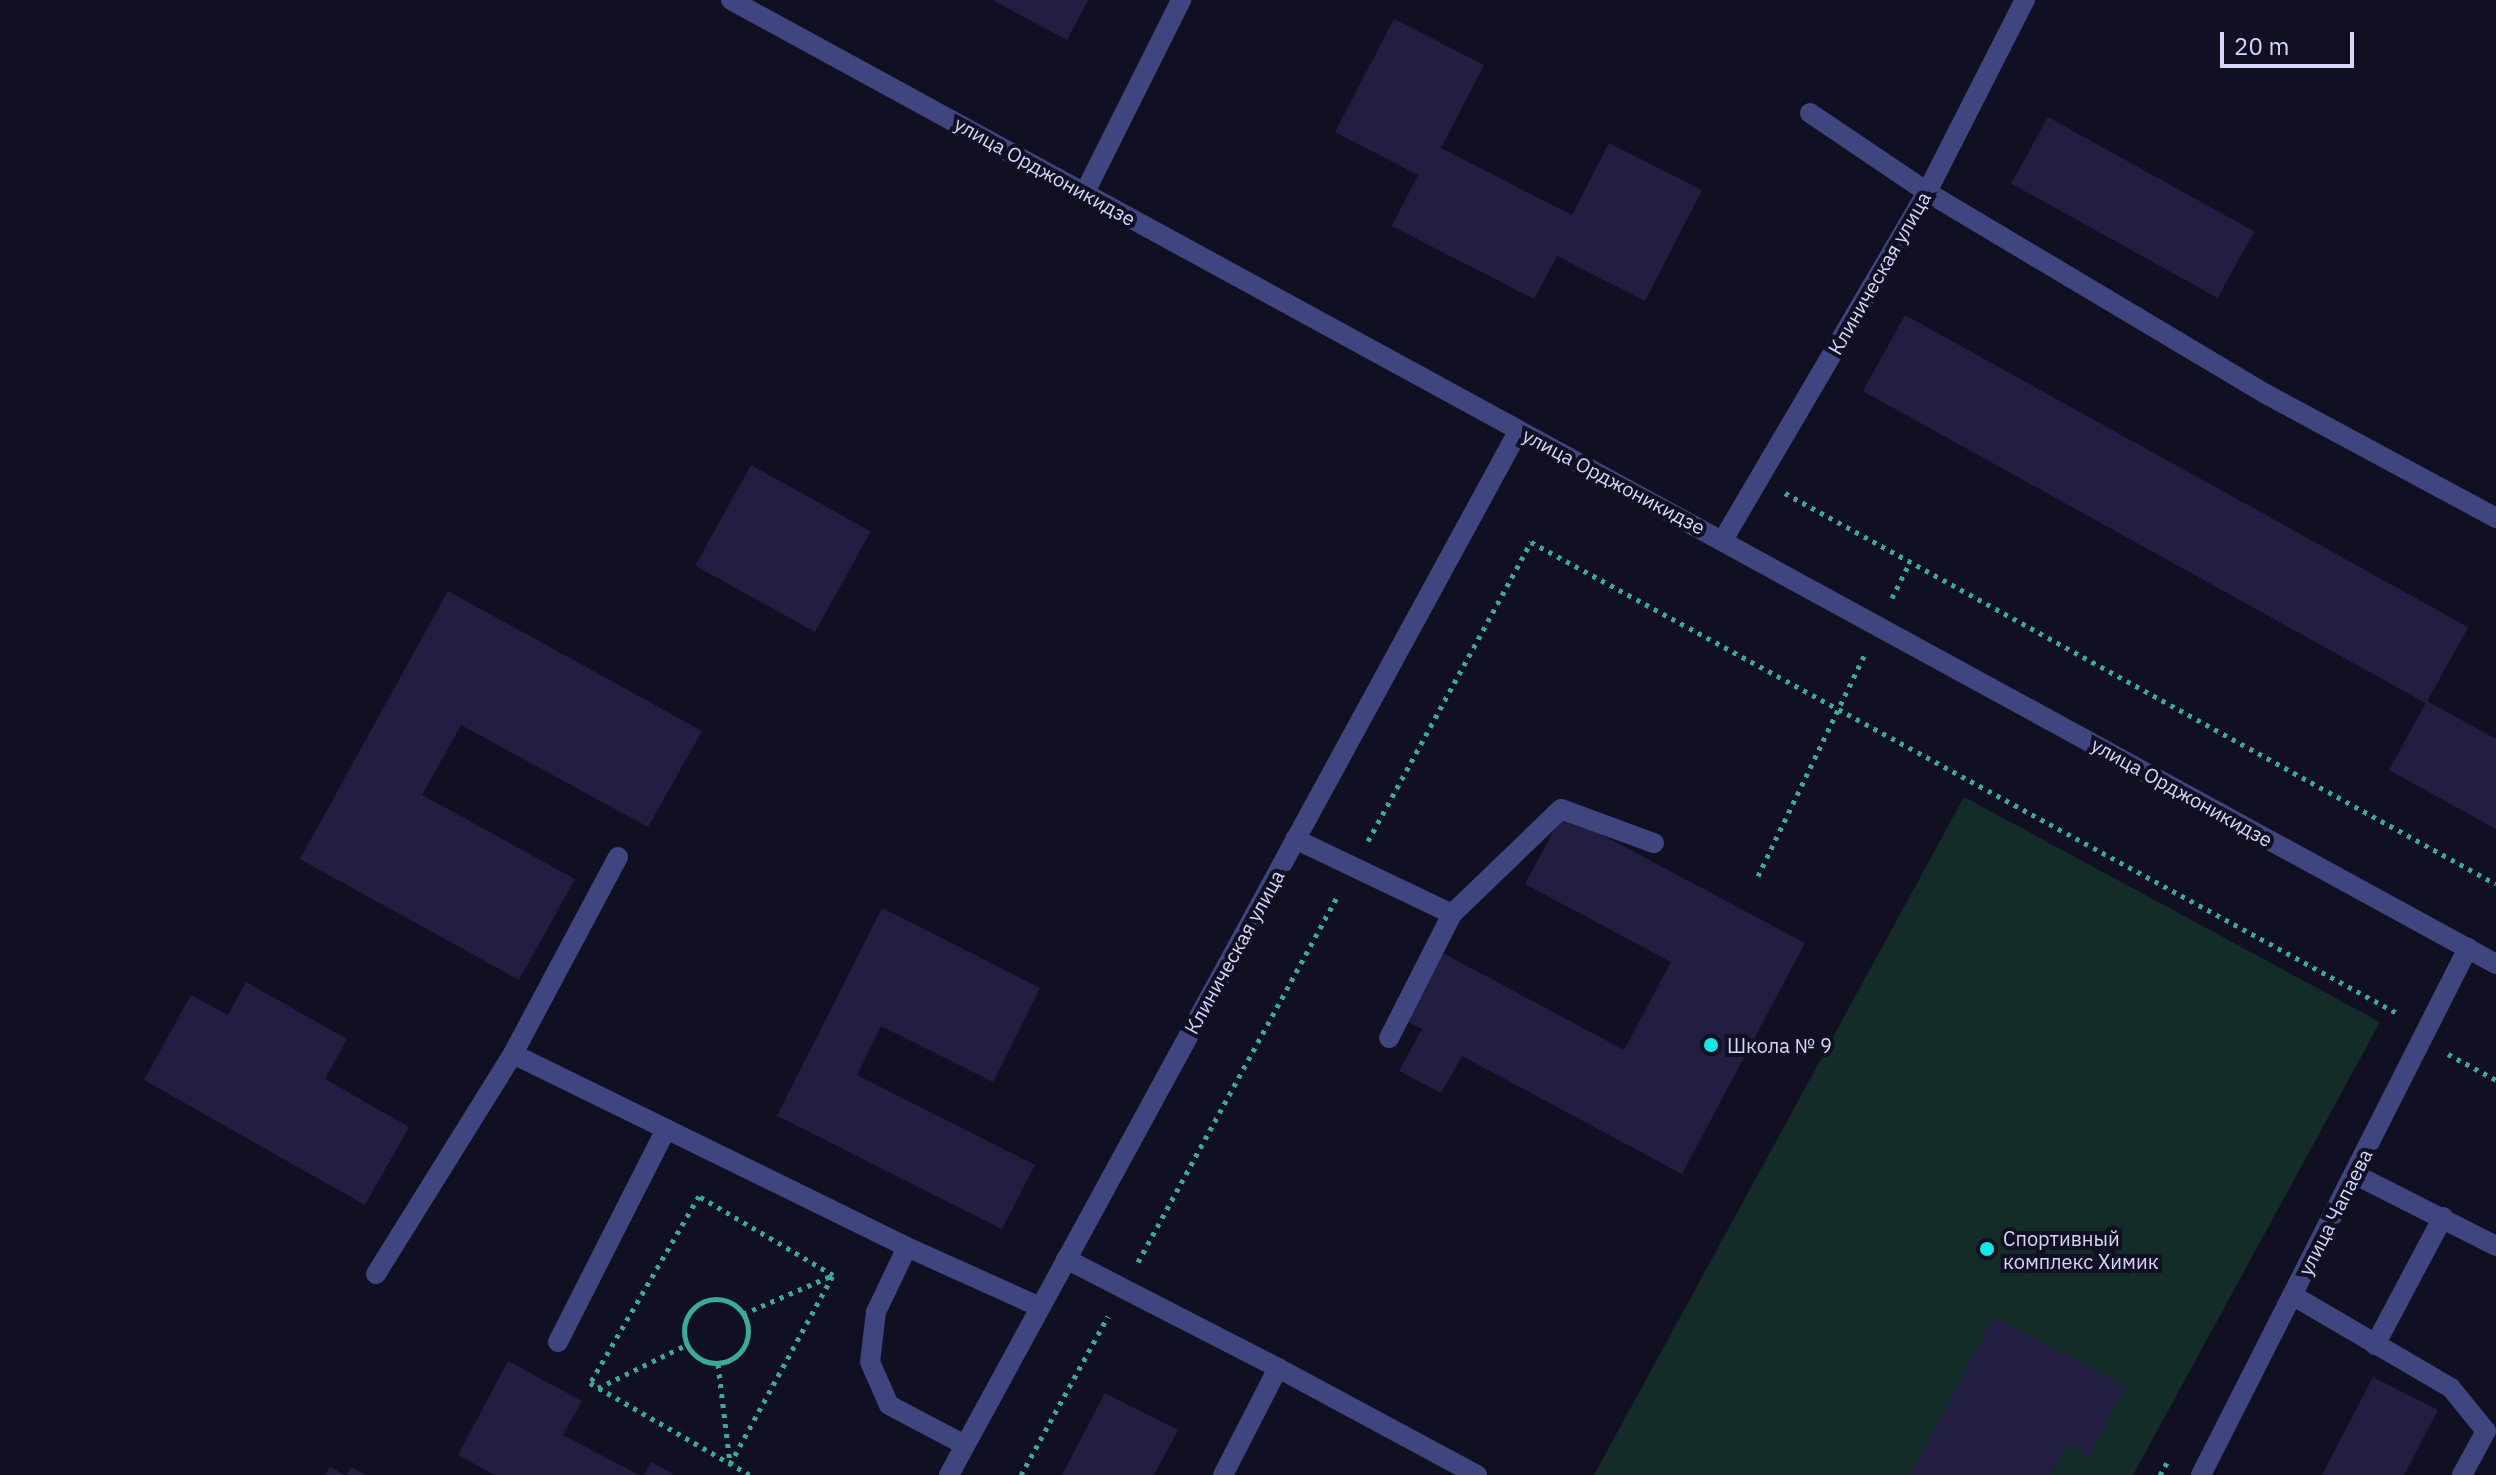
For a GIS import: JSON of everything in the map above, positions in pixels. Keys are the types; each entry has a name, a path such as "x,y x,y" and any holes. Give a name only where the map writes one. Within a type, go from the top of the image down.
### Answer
{"street":[{"name":"улица Орджоникидзе","path":"731,0 2496,964"},
{"path":"1085,192 1181,0"},
{"name":"Клиническая улица","path":"1723,540 1927,192 2025,0"},
{"path":"1810,113 1927,192 2264,393 2496,518"},
{"name":"Клиническая улица","path":"949,1475 1519,430"},
{"path":"1389,1038 1452,914 1561,809 1654,843"},
{"path":"1295,839 1452,914"},
{"path":"376,1274 513,1054 618,857"},
{"name":"улица Чапаева","path":"2201,1475 2468,948"},
{"path":"513,1054 907,1247 1040,1307"},
{"path":"558,1342 666,1129"},
{"path":"2354,1174 2496,1246"},
{"path":"2375,1345 2443,1217"},
{"path":"907,1247 876,1312 870,1362 889,1405 965,1445"},
{"path":"1066,1259 1477,1475"},
{"path":"2292,1295 2451,1388 2486,1431 2462,1475"},
{"path":"1223,1475 1278,1368"}],"path":[{"path":"1759,479 2496,884"},
{"path":"1021,1475 1531,542 2402,1015"},
{"path":"1758,876 1910,562"},
{"path":"750,1475 590,1383 699,1196 833,1275"},
{"path":"743,1314 833,1275"},
{"path":"730,1464 833,1275"},
{"path":"716,1299 732,1303 743,1314 748,1330 744,1346 733,1358 718,1364 699,1358 686,1345 683,1329 688,1313 700,1303 716,1299"},
{"path":"598,1388 686,1345"},
{"path":"718,1364 730,1464"}],"green space":[{"name":"Спортивный комплекс Химик","path":"1964,797 2380,1022 2133,1475 1594,1475"}],"building":[{"path":"992,0 1088,0 1067,40"},
{"path":"1394,19 1484,65 1441,148 1572,215 1609,143 1702,190 1645,301 1557,256 1534,299 1392,226 1418,175 1335,132"},
{"path":"2048,117 2254,231 2218,298 2011,183"},
{"path":"1905,315 2468,627 2426,703 1863,391"},
{"path":"751,465 871,531 815,632 695,566"},
{"path":"448,591 702,731 648,827 461,725 422,795 575,879 519,980 300,859"},
{"path":"2427,701 2496,739 2496,829 2389,770"},
{"path":"1563,814 1805,943 1682,1174 1462,1056 1441,1093 1399,1071 1422,1029 1401,1018 1437,950 1624,1050 1671,962 1525,884"},
{"path":"882,908 1040,988 993,1082 881,1026 857,1075 1035,1165 1002,1229 777,1116"},
{"path":"246,982 347,1039 325,1079 409,1127 365,1205 144,1080 191,995 228,1015"},
{"path":"1993,1317 2125,1386 2089,1456 2067,1444 2050,1475 1911,1475"},
{"path":"508,1361 582,1401 563,1435 639,1475 495,1475 458,1455"},
{"path":"2373,1377 2438,1410 2404,1475 2322,1475"},
{"path":"1105,1393 1178,1430 1154,1475 1062,1475"},
{"path":"651,1462 675,1475 644,1475"},
{"path":"330,1467 345,1475 325,1475"},
{"path":"351,1467 366,1475 347,1475"}],"place":[{"name":"Школа № 9","path":"1711,1045"},
{"name":"Спортивный комплекс Химик","path":"1987,1249"}]}
